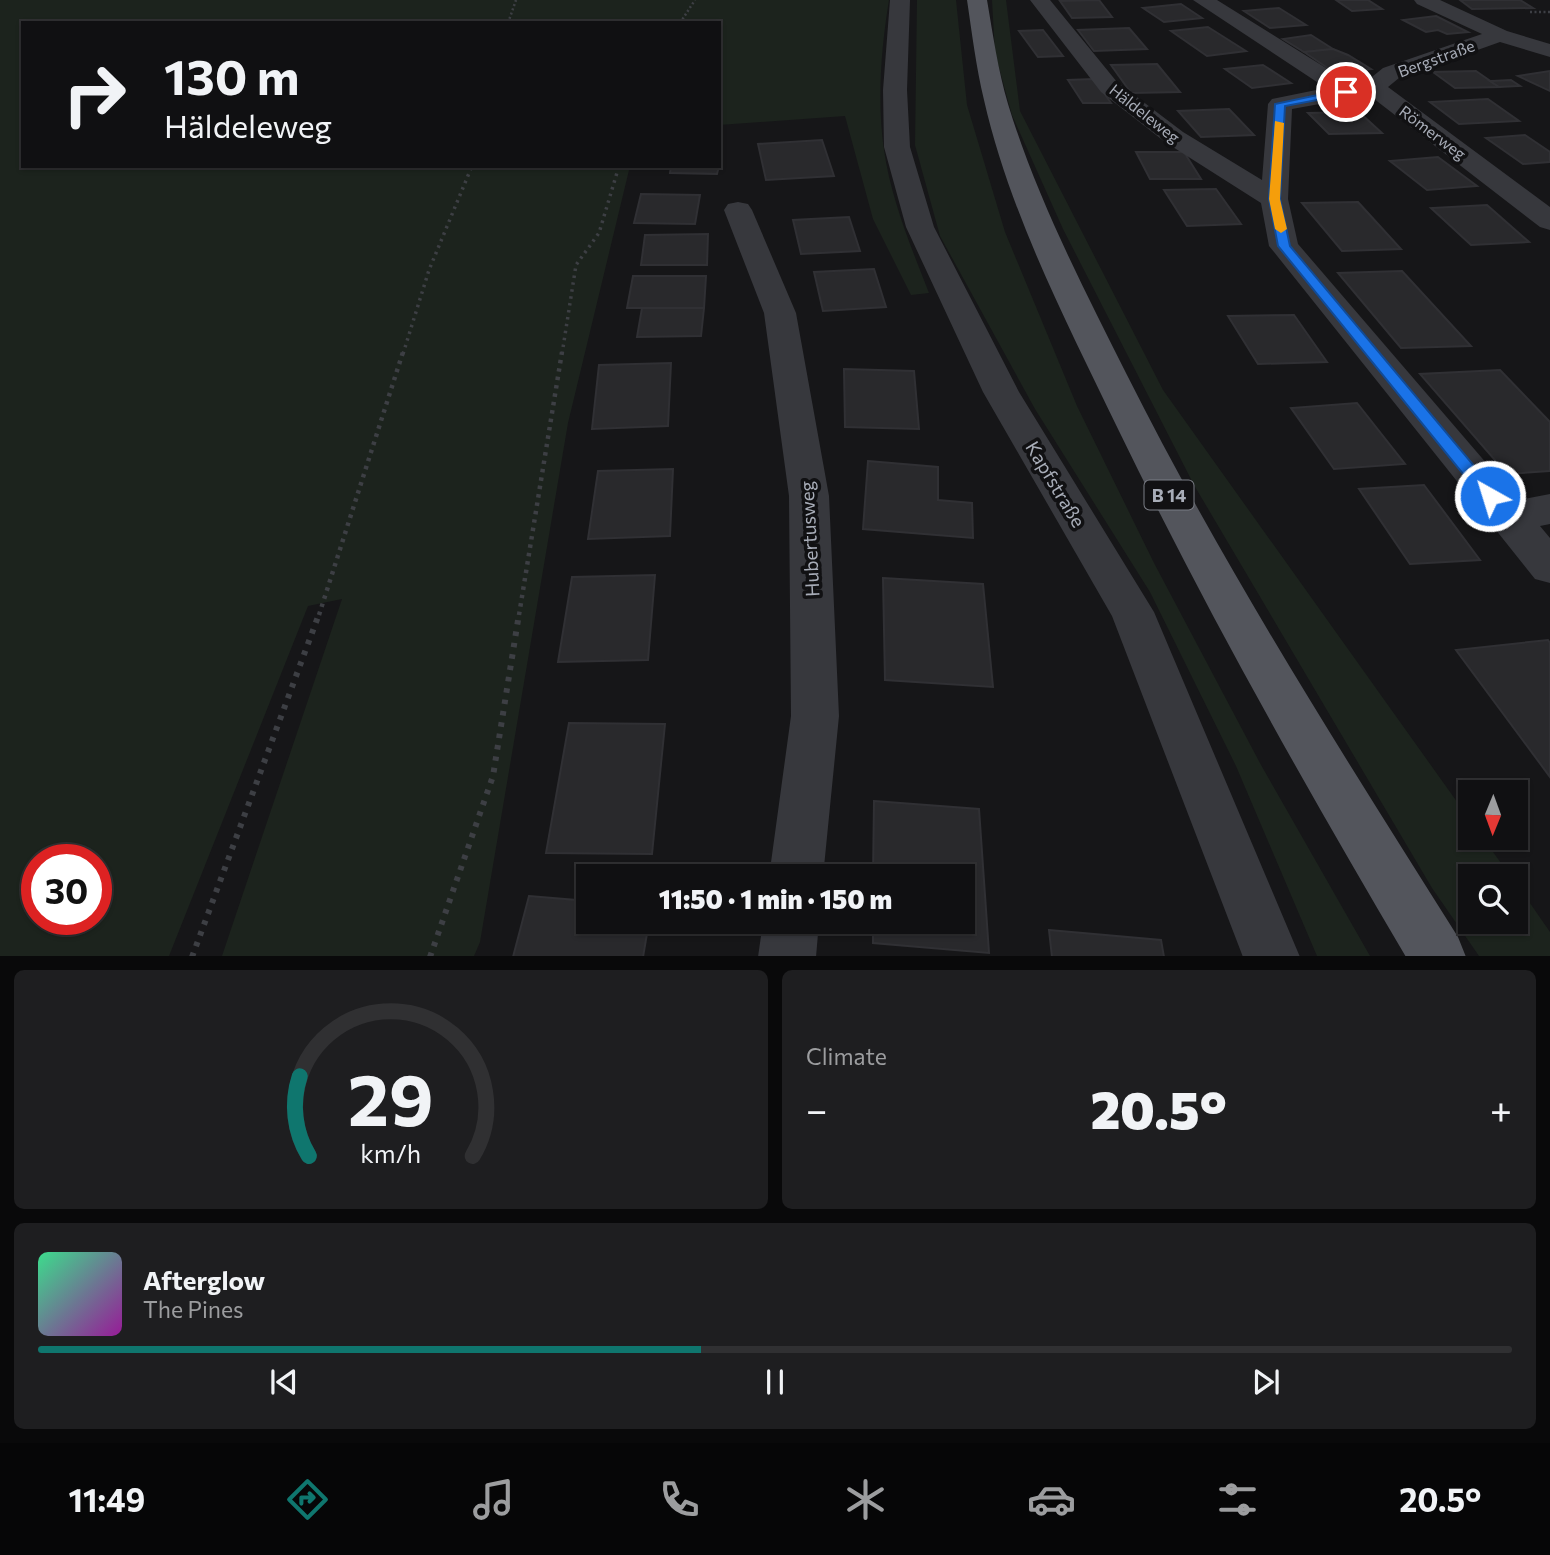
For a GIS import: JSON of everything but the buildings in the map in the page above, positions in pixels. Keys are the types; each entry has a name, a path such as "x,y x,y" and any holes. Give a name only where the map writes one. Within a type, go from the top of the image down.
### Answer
{"main road":[{"name":"B 14","path":"977,0 986,60 1005,130 1038,219 1073,298 1166,489 1341,798 1437,956"}],"street":[{"name":"Kapfstraße","path":"900,0 895,90 897,147 920,227 1001,392 1132,612 1272,956"},
{"name":"Häldeleweg","path":"1040,0 1109,87 1174,137 1274,199"},
{"name":"Römerweg","path":"1203,0 1360,89 1550,221"},
{"path":"1424,0 1500,35 1550,51"},
{"name":"Bergstraße","path":"1360,89 1391,73 1500,35"},
{"path":"1360,89 1280,104 1274,199 1284,246 1550,567"},
{"name":"Hubertusweg","path":"738,210 780,313 809,496 816,716 798,864"},
{"path":"1507,517 1550,509"},
{"path":"787,956 790,934"}],"path":[{"path":"509,21 516,0"},
{"path":"681,21 695,0"},
{"path":"192,956 327,593 429,270 471,168"},
{"path":"430,956 493,776 576,265 599,233 617,168"}],"shaded area":[{"path":"0,0 889,0 881,75 884,150 897,205 929,293 911,295 873,219 845,116 721,125 721,21 21,21 21,168 630,168 568,423 480,942 474,956 222,956 342,599 308,606 169,956 0,956"},
{"path":"917,0 956,0 967,105 1005,232 1077,406 1154,563 1261,765 1370,956 1317,956 1236,766 1150,592 1035,409 940,236 915,145"},
{"path":"992,0 1006,0 1020,111 1163,390 1458,803 1458,850 1492,850 1502,864 1458,864 1458,926 1432,888 1194,485 1063,229 1012,115 995,53"},
{"path":"1528,900 1550,932 1550,956 1479,956 1464,934 1528,934"}],"slow traffic":[{"path":"1279,123 1274,199 1281,229"}],"route":[{"path":"1346,92 1280,104 1274,199 1284,246 1490,496"}]}
